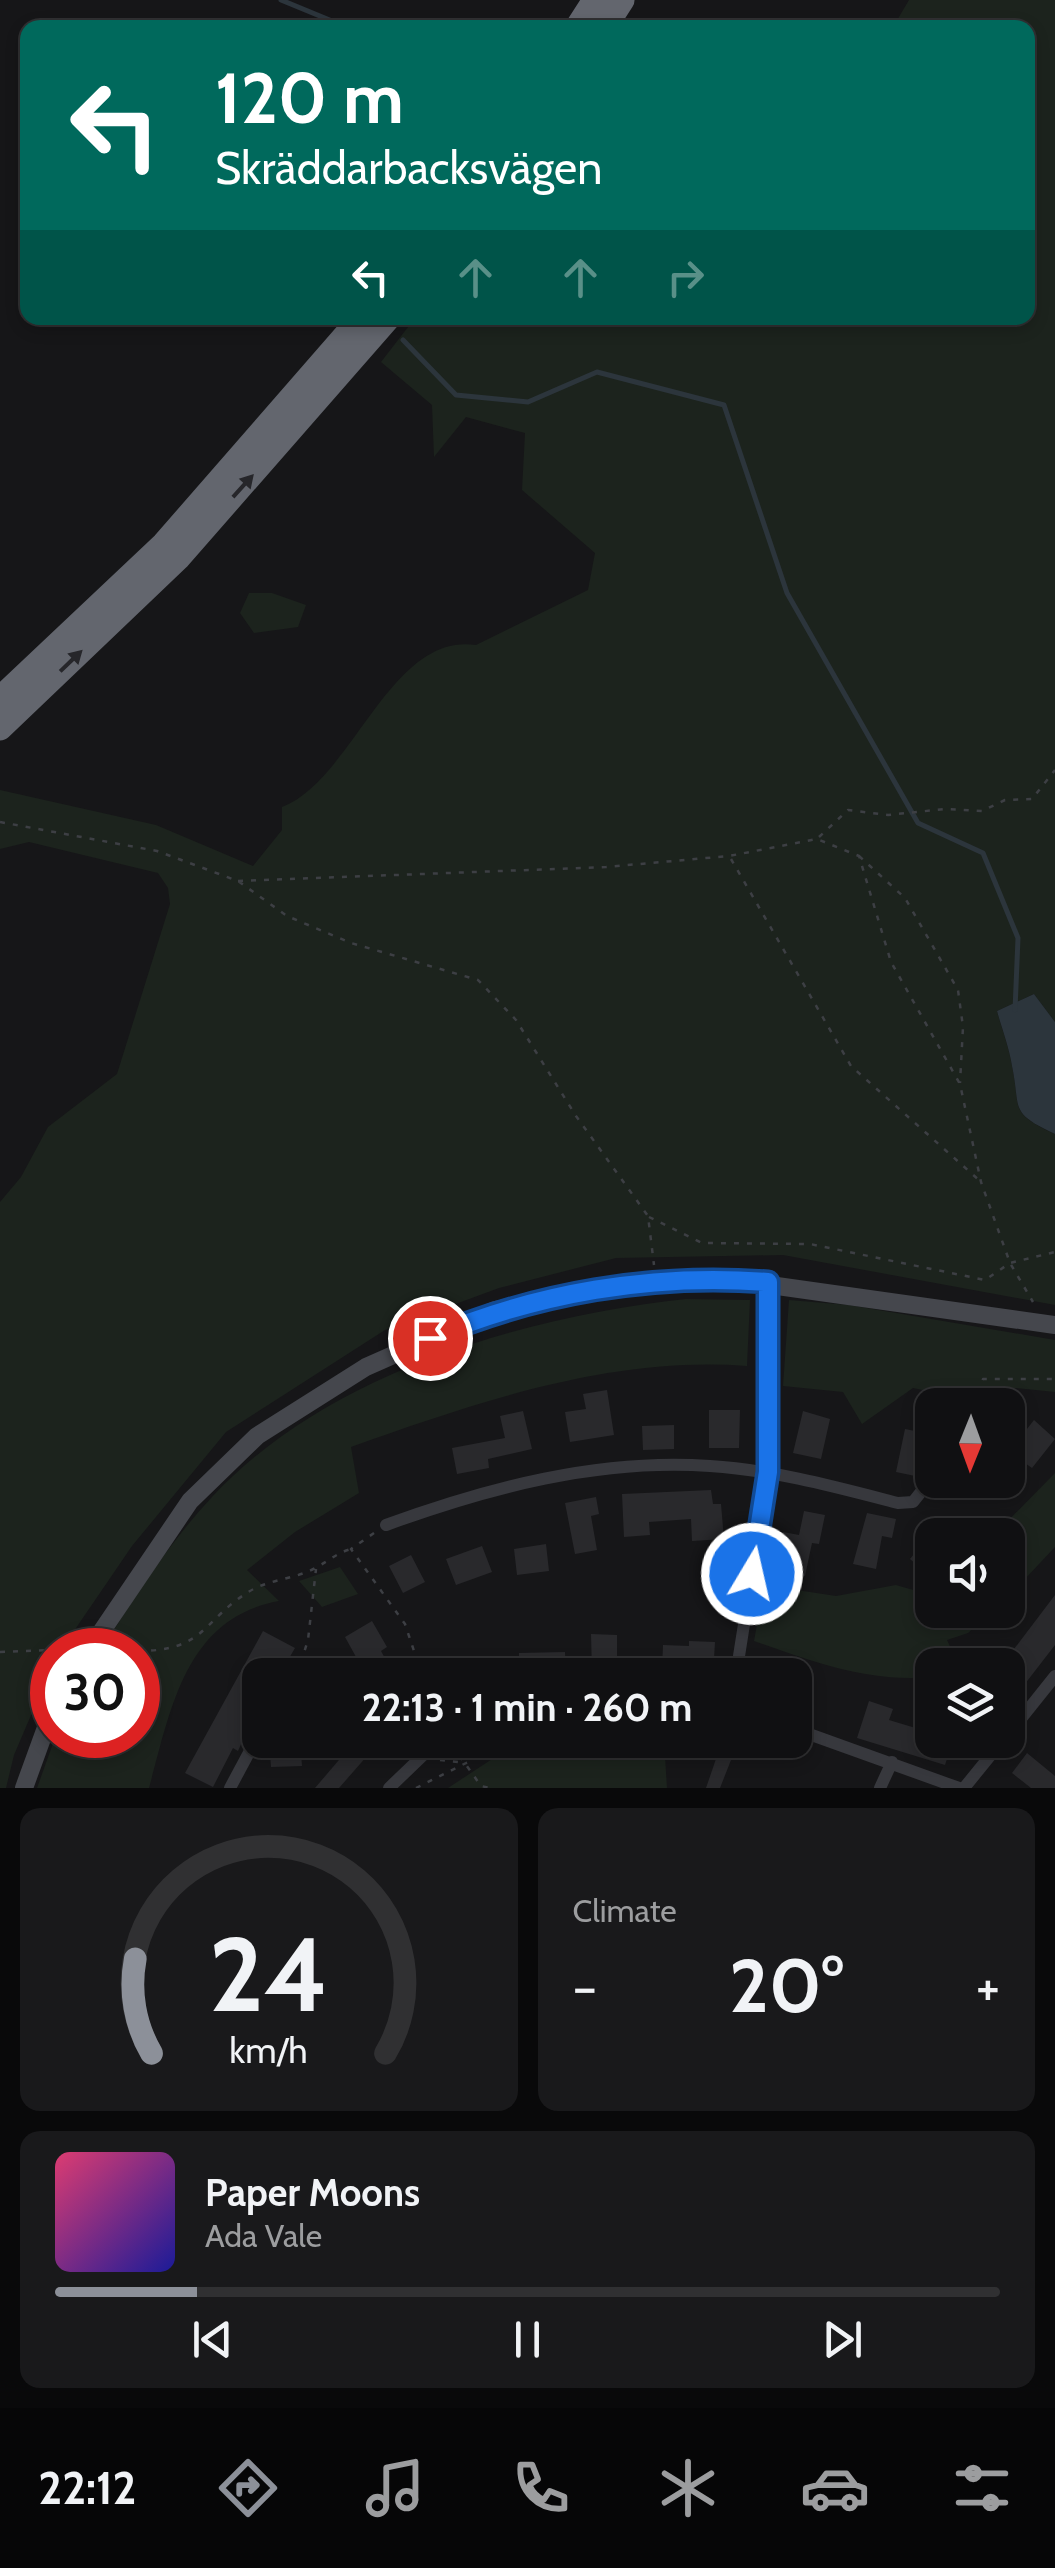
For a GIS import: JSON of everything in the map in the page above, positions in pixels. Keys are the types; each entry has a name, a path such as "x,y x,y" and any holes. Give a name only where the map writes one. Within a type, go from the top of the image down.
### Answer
{"highway":[{"path":"1,698 164,544 355,325"},
{"path":"0,728 178,558 382,325"}],"street":[{"path":"104,1628 190,1501 257,1436 366,1367 495,1310 656,1282 768,1282 1046,1324"},
{"path":"739,1658 768,1472 768,1282"},
{"path":"386,1525 455,1500 590,1473 705,1466 768,1472 898,1503 914,1502 917,1498"},
{"path":"1025,1713 1055,1676"},
{"path":"812,1735 962,1788 987,1758"},
{"path":"24,1788 35,1758"},
{"path":"230,1788 246,1758"},
{"path":"389,1788 418,1758"},
{"path":"880,1788 892,1762"}],"path":[{"path":"817,840 848,810 888,815 945,809 982,811 1005,800 1032,799 1055,770"},
{"path":"0,822 158,851 238,881 287,916 351,943 478,980 516,1020 576,1116 648,1216 702,1243 810,1244 985,1280 1010,1263 1055,1252"},
{"path":"238,881 606,867 729,856 817,840 859,856 905,898 958,990 964,1027 960,1084 981,1182 1010,1263 1046,1324"},
{"path":"729,856 852,1066 981,1182"},
{"path":"859,856 891,962 960,1084"},
{"path":"648,1216 656,1282"},
{"path":"980,1388 983,1379 1055,1379"},
{"path":"160,1651 172,1651 209,1630 251,1590 316,1568 386,1525"},
{"path":"352,1549 405,1624 416,1658"},
{"path":"300,1658 316,1568"},
{"path":"0,1652 30,1651"},
{"path":"418,1758 469,1764"},
{"path":"464,1758 481,1786 490,1788"},
{"path":"416,1788 480,1758"}],"shaded area":[{"path":"909,0 1055,0 1055,1022 1034,994 997,1011 1011,1059 1019,1108 1030,1120 1055,1134 1055,1305 783,1255 616,1258 499,1288 385,1330 226,1432 132,1546 76,1628 30,1628 30,1718 14,1755 6,1788 0,1788 0,1202 21,1177 48,1127 117,1074 170,904 168,888 158,873 29,842 0,849 0,790 156,825 253,866 282,830 282,807 307,792 330,768 396,683 419,661 446,647 476,645 588,590 595,553 522,490 525,433 466,417 434,457 432,405 381,362 410,325 1035,325 1035,20 897,20"},
{"path":"249,593 272,593 306,605 298,627 254,633 240,613"},
{"path":"1034,994 1055,1022 1055,1134 1030,1120 1019,1108 997,1011"},
{"path":"686,1299 750,1300 747,1366 645,1368 595,1375 496,1399 351,1447 359,1493 295,1532 247,1570 279,1601 247,1611 222,1626 202,1647 175,1699 160,1747 160,1628 115,1628 181,1533 212,1497 259,1454 312,1416 370,1385 431,1358 495,1337 624,1308"},
{"path":"789,1300 849,1305 1055,1340 1055,1392 1025,1388 913,1388 862,1424 843,1392 783,1386"},
{"path":"1055,1473 1055,1547 1025,1579 1025,1518 1011,1518"},
{"path":"340,1567 358,1594 322,1607 299,1581"},
{"path":"764,1585 836,1596 896,1585 915,1591 915,1628 973,1628 947,1640 951,1648 915,1648 915,1678 842,1669 754,1641"},
{"path":"48,1758 157,1758 149,1788 37,1788"},
{"path":"494,1758 665,1758 667,1788 448,1788"}],"building":[{"path":"607,1390 614,1435 570,1442 565,1412 586,1409 583,1394"},
{"path":"709,1410 740,1410 739,1448 709,1448"},
{"path":"523,1411 532,1449 488,1459 489,1468 457,1474 452,1448 505,1438 500,1416"},
{"path":"803,1411 830,1419 821,1459 793,1453"},
{"path":"1034,1420 1055,1439 1032,1468 1025,1463 1025,1432"},
{"path":"674,1425 674,1449 643,1450 642,1426"},
{"path":"905,1429 915,1431 915,1476 896,1472"},
{"path":"711,1490 713,1504 721,1504 724,1539 692,1541 691,1519 649,1522 650,1535 624,1537 622,1494"},
{"path":"596,1497 599,1514 591,1516 597,1550 575,1554 565,1503"},
{"path":"804,1511 825,1515 819,1544 812,1543 805,1576 775,1570 783,1532 799,1535"},
{"path":"867,1513 896,1519 892,1538 882,1536 876,1569 853,1564"},
{"path":"546,1544 549,1571 517,1575 514,1549"},
{"path":"482,1546 492,1572 456,1585 446,1559"},
{"path":"411,1555 425,1582 403,1593 389,1566"},
{"path":"1055,1595 1055,1645 1025,1684 1025,1648 1015,1648"},
{"path":"372,1621 387,1647 381,1651 385,1658 357,1658 345,1637"},
{"path":"263,1631 295,1648 289,1658 248,1658"},
{"path":"591,1634 617,1635 617,1658 592,1658"},
{"path":"689,1641 715,1642 714,1658 662,1658 663,1645 689,1646"},
{"path":"565,1652 565,1658 519,1658 519,1653"},
{"path":"242,1669 242,1742 238,1751 233,1748 213,1787 185,1773"},
{"path":"869,1701 893,1709 889,1720 915,1728 915,1756 857,1738"},
{"path":"1027,1753 1055,1776 1055,1788 1031,1788 1012,1773"},
{"path":"270,1758 301,1758 302,1766 271,1767"},
{"path":"341,1758 365,1758 339,1788 315,1788"},
{"path":"716,1758 732,1758 720,1788 706,1788"},
{"path":"922,1758 947,1758 945,1765"}],"waterway":[{"path":"281,0 330,20"},
{"path":"403,340 456,395 528,402 597,372 724,405 787,593 918,823 983,853 1018,938 1015,1010"}],"route":[{"path":"430,1338 495,1310 617,1286 695,1280 768,1282 768,1472 752,1574"}]}
